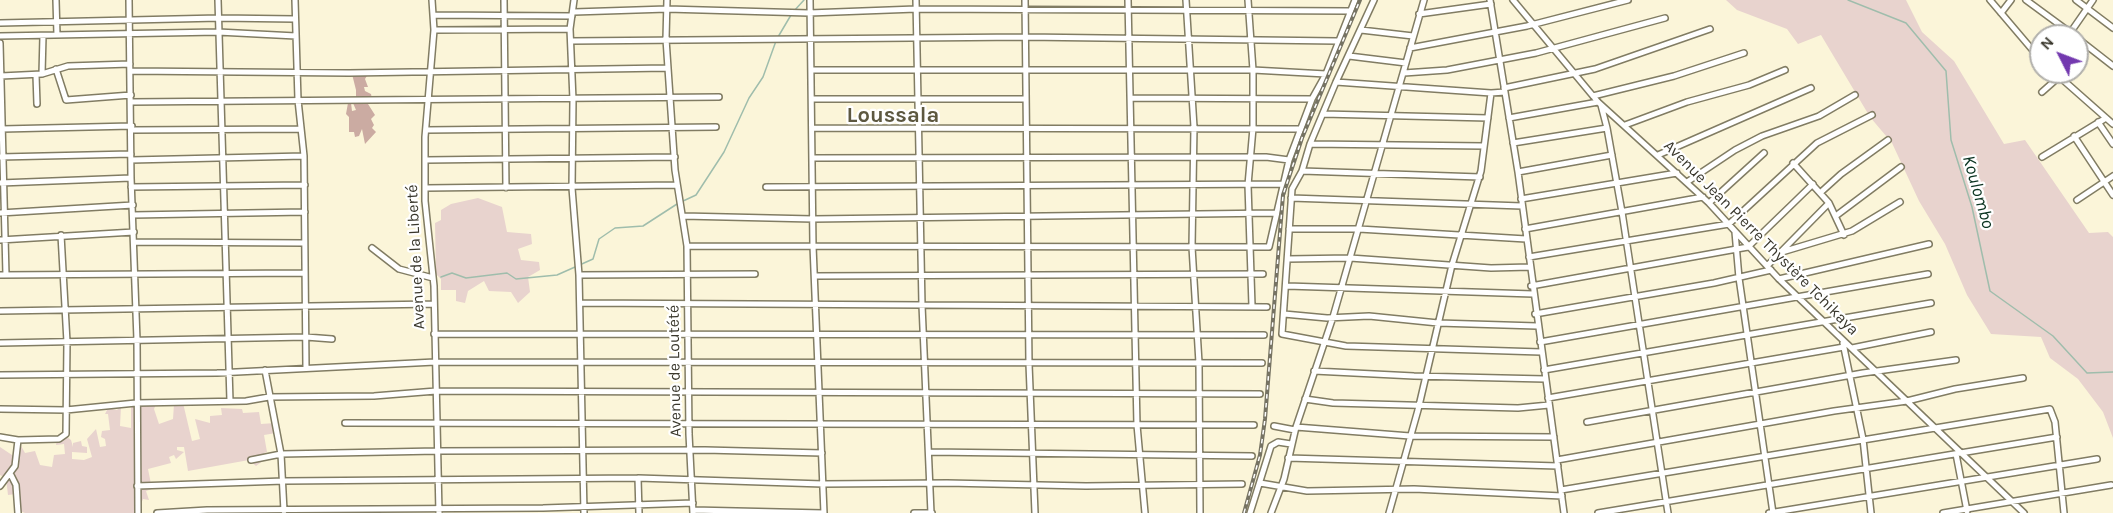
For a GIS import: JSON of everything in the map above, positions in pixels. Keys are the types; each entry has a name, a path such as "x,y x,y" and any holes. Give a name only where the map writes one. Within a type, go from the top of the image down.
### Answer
{"street":[{"path":"57,0 57,35"},
{"path":"129,0 133,273 137,340 138,513"},
{"path":"218,0 230,401"},
{"path":"295,0 298,100 305,185 306,368"},
{"name":"Avenue de la Liberté","path":"432,0 434,30 426,130 426,188 433,278 439,510"},
{"path":"504,0 502,30 506,188"},
{"path":"574,0 570,29 573,71 572,188 579,275 584,510"},
{"name":"Avenue de Loutété","path":"667,0 666,39 677,185 687,246 688,392 693,509"},
{"path":"157,513 584,510 639,506 823,513 821,393 813,246 814,159 810,0"},
{"path":"914,513 932,513 922,305 916,0"},
{"path":"1025,0 1027,275 1035,513"},
{"path":"1128,0 1137,425 1145,513"},
{"path":"1186,0 1194,127 1192,247 1199,394 1200,513"},
{"path":"1248,0 1253,70 1253,128 1248,185 1248,215 1252,247 1252,306"},
{"path":"687,246 1027,248 1271,246 1282,184 1299,129 1326,74 1355,0"},
{"path":"1374,0 1310,144 1291,198 1282,335 1373,348 1541,352"},
{"path":"1271,513 1305,399 1333,317 1424,0"},
{"name":"Avenue Jean Pierre Thystère Tchikaya","path":"1514,0 1599,104 1626,125 1703,197 1779,279 1878,371 1958,454 1989,478 2024,513"},
{"path":"1410,48 1533,24 1628,0"},
{"path":"1990,0 2029,46"},
{"path":"2001,14 2011,0"},
{"path":"2026,0 2057,24"},
{"path":"2076,0 2113,28"},
{"path":"2079,24 2093,0"},
{"path":"1419,14 1490,2 1518,172 1535,314 1564,513"},
{"path":"433,15 573,14 667,9 809,13 916,9 1350,11"},
{"path":"1404,73 1422,73 1553,49 1665,18"},
{"path":"0,23 130,19 295,19"},
{"path":"434,30 570,29"},
{"path":"1336,82 1491,93 1575,74 1680,41 1710,29"},
{"path":"1361,30 1413,36"},
{"path":"0,36 218,32 296,36"},
{"path":"38,104 43,36"},
{"path":"571,41 1025,37 1189,41 1250,39 1337,41"},
{"path":"0,43 3,275 304,273"},
{"path":"2089,48 2113,66"},
{"path":"1593,96 1674,76 1744,52"},
{"path":"1349,56 1406,63"},
{"path":"1,75 39,74 81,65 130,64"},
{"path":"130,71 430,72 668,68"},
{"path":"56,69 66,100 131,98 428,101 719,97"},
{"path":"812,70 1130,69 1253,70 1326,74"},
{"path":"1626,125 1687,102 1749,85 1785,70"},
{"path":"2042,92 2048,84"},
{"path":"2067,84 2113,124"},
{"path":"1658,155 1811,88"},
{"path":"1389,513 1419,405 1452,265 1480,177 1491,93"},
{"path":"1687,182 1735,150 1762,136 1820,116 1855,95"},
{"path":"1131,98 1312,99"},
{"path":"813,99 1024,99"},
{"path":"1509,118 1599,104 1607,128 1622,212 1668,513"},
{"path":"1323,114 1488,118"},
{"path":"1529,257 1729,224 1822,140 1872,115"},
{"path":"2042,157 2106,118"},
{"path":"2098,122 2113,144"},
{"path":"426,130 504,127 716,127"},
{"path":"813,128 1299,129"},
{"path":"1513,143 1607,128"},
{"path":"2,129 301,129"},
{"path":"2074,136 2113,195"},
{"path":"1820,193 1841,174 1888,140"},
{"path":"1310,144 1484,146"},
{"path":"1709,203 1764,153"},
{"path":"1518,172 1612,155"},
{"path":"2,157 304,156"},
{"path":"426,160 675,157"},
{"path":"814,159 1251,158 1289,160"},
{"path":"1793,164 1829,203 1837,215 1844,235"},
{"path":"1837,215 1901,167"},
{"path":"1302,171 1480,177"},
{"path":"1291,198 1471,205 1521,202 1677,173"},
{"path":"2077,200 2113,176"},
{"path":"3,183 131,178"},
{"path":"766,187 1027,188 1282,184"},
{"path":"1532,286 1736,251 1748,247 1813,184"},
{"path":"131,187 305,185"},
{"path":"426,188 677,185"},
{"path":"1525,229 1703,197"},
{"path":"1782,252 1844,235 1900,202"},
{"path":"1535,314 1738,278 1769,268 1829,203"},
{"path":"3,213 133,205"},
{"path":"133,215 304,212"},
{"path":"683,216 813,219 1276,213"},
{"path":"1289,229 1359,229 1461,237 1526,239"},
{"path":"1735,230 1738,278 1765,456 1771,513 2097,459"},
{"path":"3,239 134,232"},
{"path":"0,437 18,440 64,438 67,342 62,235"},
{"path":"134,242 304,243"},
{"path":"1779,279 1929,244"},
{"path":"372,248 399,269 433,278"},
{"path":"1288,259 1350,258 1452,265 1530,267"},
{"path":"579,275 755,274"},
{"path":"815,276 1263,274"},
{"path":"1540,342 1928,274"},
{"path":"1287,286 1533,294"},
{"path":"580,303 1267,307"},
{"path":"1544,370 1931,303"},
{"path":"0,311 305,304 434,304"},
{"path":"1284,314 1333,317 1369,316 1438,323 1537,326"},
{"path":"1852,348 1931,332"},
{"path":"434,334 1264,335"},
{"path":"0,343 306,337 332,339"},
{"path":"1841,338 1852,375 1863,439 1871,513"},
{"path":"1548,398 1844,346"},
{"path":"1587,422 1852,375 1956,360"},
{"path":"0,375 228,372 435,362 1262,363"},
{"path":"264,370 281,454 284,511"},
{"path":"1314,371 1545,379"},
{"path":"1288,458 1403,462 1558,463 1657,442 1907,401 1955,389 2024,378"},
{"path":"0,410 66,410 136,403 230,401 269,397 374,396 436,391 1260,394"},
{"path":"1305,399 1334,403 1518,408 1549,405"},
{"path":"1260,483 1307,491 1396,489 1562,493 1863,439 2050,409 2054,414 2064,513"},
{"path":"345,423 1254,425"},
{"path":"1274,426 1410,436 1554,437"},
{"path":"1598,513 2057,437"},
{"path":"0,486 10,475 17,458 18,440"},
{"path":"1250,513 1272,446 1278,441 1291,444"},
{"path":"251,460 281,454 438,451 690,450 822,453"},
{"path":"929,453 1252,456"},
{"path":"1958,454 1967,511"},
{"path":"10,475 16,484 18,513"},
{"path":"137,486 284,481 638,478 823,484 1242,484"},
{"path":"638,478 639,513"},
{"path":"1943,513 1967,511 2012,501 2111,485"}],"shaded area":[{"path":"1726,0 1906,0 1922,32 1954,61 2004,144 2025,140 2089,233 2108,232 2113,237 2113,438 2103,412 2078,379 2050,358 2041,337 1991,334 1967,295 1945,244 1919,201 1892,143 1870,117 1821,35 1798,44 1787,29 1737,10"},
{"path":"352,74 368,74 365,79 368,87 364,87 365,91 371,94 372,99 377,99 379,104 368,104 375,115 371,119 374,125 372,128 376,132 365,144 362,129 359,136 355,137 354,132 349,132 349,117 346,114 348,103 351,103 352,111 356,110 353,103 356,102 356,90"},
{"path":"478,198 502,207 507,232 531,234 532,244 518,249 521,260 539,262 540,270 528,277 530,292 518,303 511,292 489,291 484,281 468,291 465,303 456,301 456,290 441,290 441,279 436,274 435,223 441,220 441,210 451,204"},
{"path":"183,403 192,441 200,439 195,419 210,423 210,416 222,415 221,408 242,409 243,413 259,412 261,424 275,423 276,433 264,435 267,452 264,453 264,460 256,466 249,460 188,471 184,447 177,447 177,450 184,452 176,459 174,455 169,457 171,463 148,469 152,489 146,491 149,500 143,499 137,513 25,513 20,511 16,494 8,495 6,478 0,475 0,447 15,457 14,442 20,444 25,453 35,451 40,465 52,467 54,455 65,454 64,444 56,445 57,439 67,437 71,440 73,447 73,443 81,441 82,446 87,447 87,453 72,452 72,459 84,460 92,457 87,439 96,429 100,447 106,446 105,439 101,437 102,431 110,430 108,414 105,414 108,408 117,410 121,406 120,426 131,428 131,404 145,404 146,407 147,404 156,404 154,409 159,424 173,419 174,404"}],"waterway":[{"path":"794,11 804,0"},
{"name":"Koulombo","path":"1848,0 1906,23 1946,71 1951,140 1972,207 1990,291 2053,336 2087,373 2113,372"},
{"path":"778,37 791,15"},
{"path":"681,202 696,195 724,152 749,98 763,77 776,41"},
{"path":"441,277 452,273 466,278 507,273 516,279 557,275 593,259 599,239 615,228 643,226 677,204"}],"railway":[{"path":"1244,513 1260,455 1265,419 1283,195 1302,138 1360,0"}],"district":[{"name":"Loussala","path":"893,116"}]}
